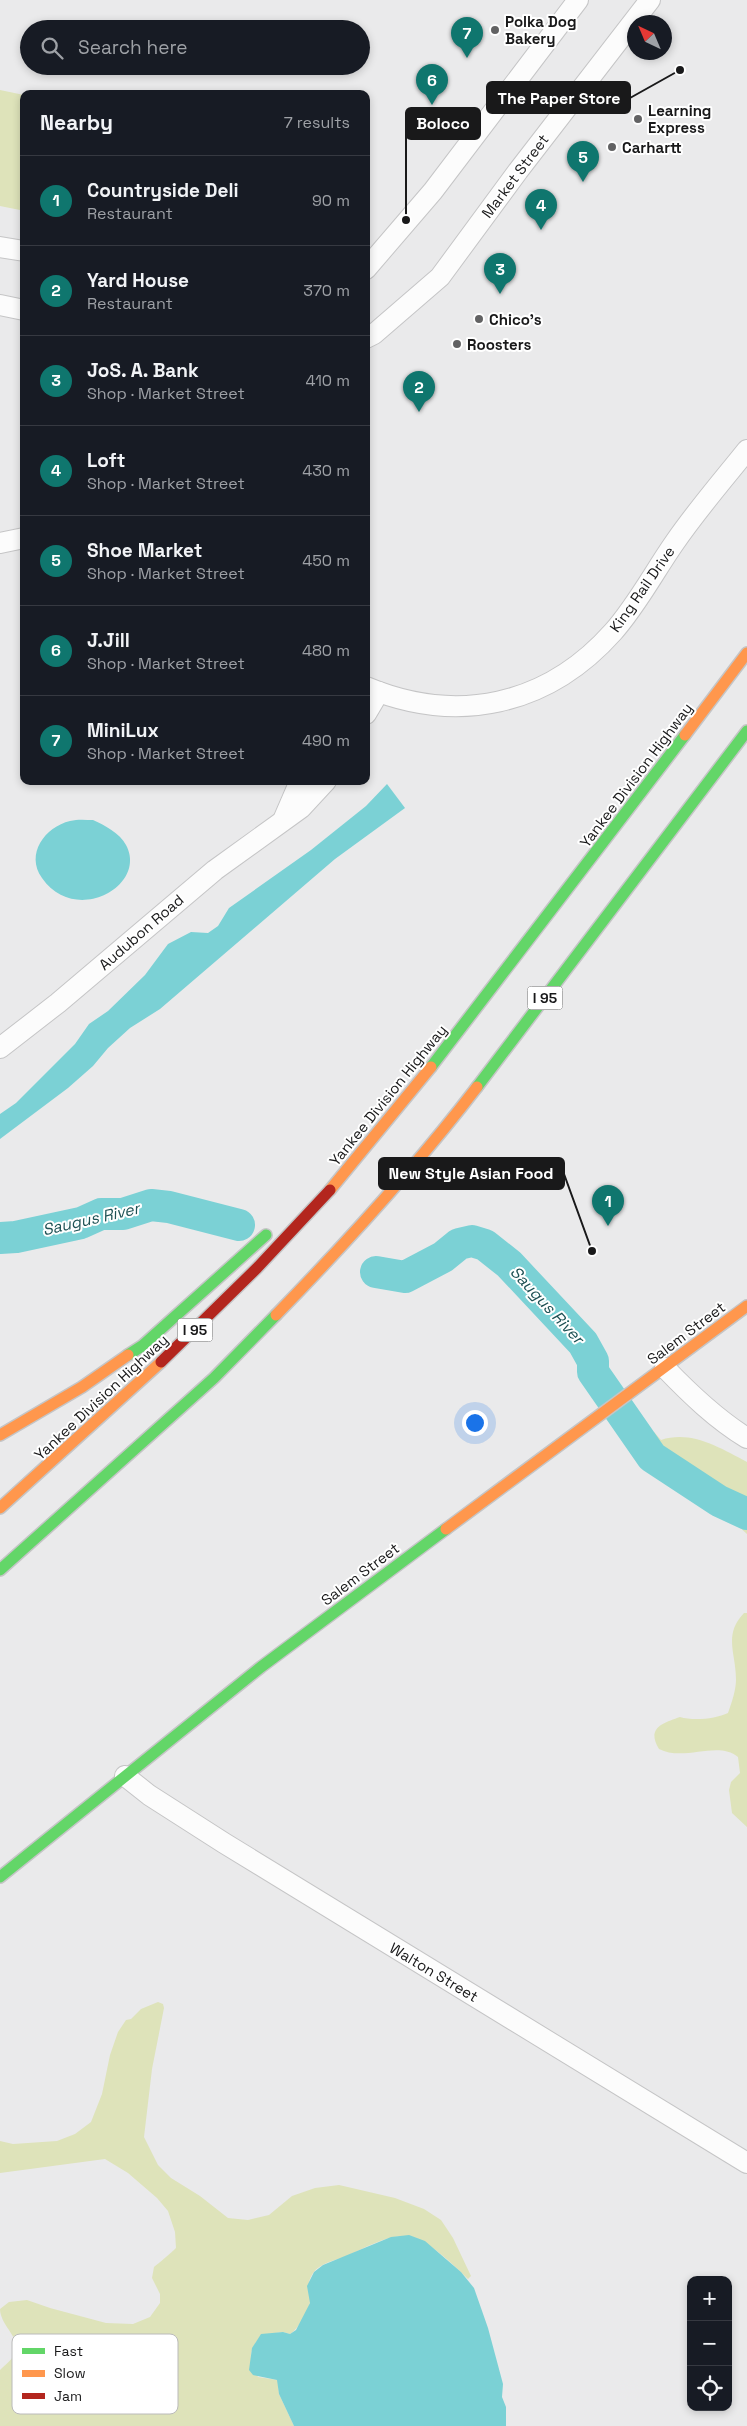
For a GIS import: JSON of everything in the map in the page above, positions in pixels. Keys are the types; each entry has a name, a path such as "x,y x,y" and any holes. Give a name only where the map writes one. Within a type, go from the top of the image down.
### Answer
{"main road":[{"name":"Yankee Division Highway","path":"0,1508 139,1384 300,1223 375,1137 437,1061 747,653"},
{"name":"I 95","path":"0,1571 214,1378 352,1237 453,1118 747,731"},
{"path":"302,1202 375,1137"},
{"path":"0,1435 82,1387 142,1346 273,1228"},
{"name":"Salem Street","path":"0,1877 261,1667 747,1306"}],"street":[{"path":"370,264 446,176 578,0"},
{"name":"Market Street","path":"370,336 440,277 518,171 650,0"},
{"path":"0,247 20,250"},
{"path":"0,305 20,309"},
{"name":"King Rail Drive","path":"373,690 404,701 432,706 465,707 496,703 516,697 543,688 564,676 589,656 613,632 632,608 675,541 747,450"},
{"path":"0,543 20,539"},
{"name":"Audubon Road","path":"284,818 298,785"},
{"name":"Audubon Road","path":"0,1048 58,1003 215,870 240,854 284,818 313,798 323,785"},
{"path":"665,1368 692,1396 727,1426 747,1438"},
{"name":"Walton Street","path":"125,1776 149,1795 224,1843 747,2163"}],"green space":[{"path":"0,90 20,94 20,210 0,206"},
{"path":"654,1432 661,1440 684,1437 706,1442 747,1462 747,1534 712,1502 670,1480 653,1468 640,1464 631,1454"},
{"path":"744,1613 747,1613 747,1827 732,1813 729,1790 731,1782 740,1773 738,1757 730,1752 721,1750 690,1753 669,1752 659,1749 654,1736 655,1731 662,1724 680,1717 704,1719 728,1713 736,1683 732,1637 738,1621"},
{"path":"158,2002 163,2004 164,2008 152,2069 144,2137 158,2165 171,2178 200,2196 228,2218 248,2220 269,2215 292,2196 315,2188 339,2185 395,2198 424,2209 441,2220 453,2238 471,2276 468,2279 431,2246 414,2237 407,2236 399,2236 376,2243 324,2264 316,2270 309,2281 309,2306 299,2325 290,2334 283,2332 261,2335 251,2355 252,2365 258,2377 278,2380 279,2394 294,2426 0,2426 0,2370 12,2358 12,2414 178,2414 178,2334 12,2334 3,2321 0,2309 9,2302 27,2300 106,2323 133,2324 150,2317 160,2303 160,2294 152,2278 154,2267 176,2248 175,2232 168,2211 157,2198 128,2173 105,2159 0,2173 0,2141 13,2144 57,2141 75,2134 91,2122 102,2094 110,2055 118,2032 126,2020 131,2019 141,2009"}],"water":[{"path":"387,784 405,808 335,859 160,1009 130,1028 108,1048 93,1066 68,1088 0,1139 0,1114 16,1103 75,1044 89,1024 108,1011 145,975 168,944 191,932 208,933 218,926 229,908 311,850 366,806"},
{"path":"73,820 93,820 111,830 126,845 130,860 127,874 118,886 105,895 89,899 72,899 56,892 42,878 37,869 37,851 46,835 61,824"},
{"path":"409,2235 425,2241 461,2272 474,2288 488,2328 503,2384 502,2397 506,2407 506,2426 294,2426 279,2394 277,2380 253,2375 249,2370 252,2348 261,2334 283,2332 290,2334 296,2330 310,2303 307,2286 314,2272 323,2265 391,2237"}],"waterway":[{"name":"Saugus River","path":"0,1238 16,1237 81,1223 101,1214 123,1214 151,1205 169,1207 239,1225"},
{"name":"Saugus River","path":"376,1272 405,1277 443,1257 459,1244 472,1241 485,1245 509,1264 583,1343 593,1361 593,1372 652,1457 719,1501 747,1514"}],"traffic: fast":[{"path":"477,1087 747,731"},
{"path":"431,1067 685,735"},
{"path":"128,1355 142,1346 266,1235"},
{"path":"0,1570 214,1378 276,1315"},
{"path":"0,1877 261,1667 446,1529"}],"traffic: slow":[{"path":"685,735 747,653"},
{"path":"330,1190 431,1067"},
{"path":"276,1315 380,1204 477,1087"},
{"path":"446,1529 747,1306"},
{"path":"0,1435 82,1387 128,1355"},
{"path":"0,1508 161,1362"}],"traffic: jam":[{"path":"161,1362 257,1268 330,1190"}],"place":[{"name":"Polka Dog Bakery","path":"495,30"},
{"name":"MiniLux","path":"467,58"},
{"name":"The Paper Store","path":"680,70"},
{"name":"J.Jill","path":"432,105"},
{"name":"Learning Express","path":"638,119"},
{"name":"Carhartt","path":"612,147"},
{"name":"Shoe Market","path":"583,182"},
{"name":"Boloco","path":"406,220"},
{"name":"Loft","path":"541,230"},
{"name":"JoS. A. Bank","path":"500,294"},
{"name":"Chico's","path":"479,319"},
{"name":"Roosters","path":"457,344"},
{"name":"Yard House","path":"419,412"},
{"name":"Countryside Deli","path":"608,1226"},
{"name":"New Style Asian Food","path":"592,1251"}]}
